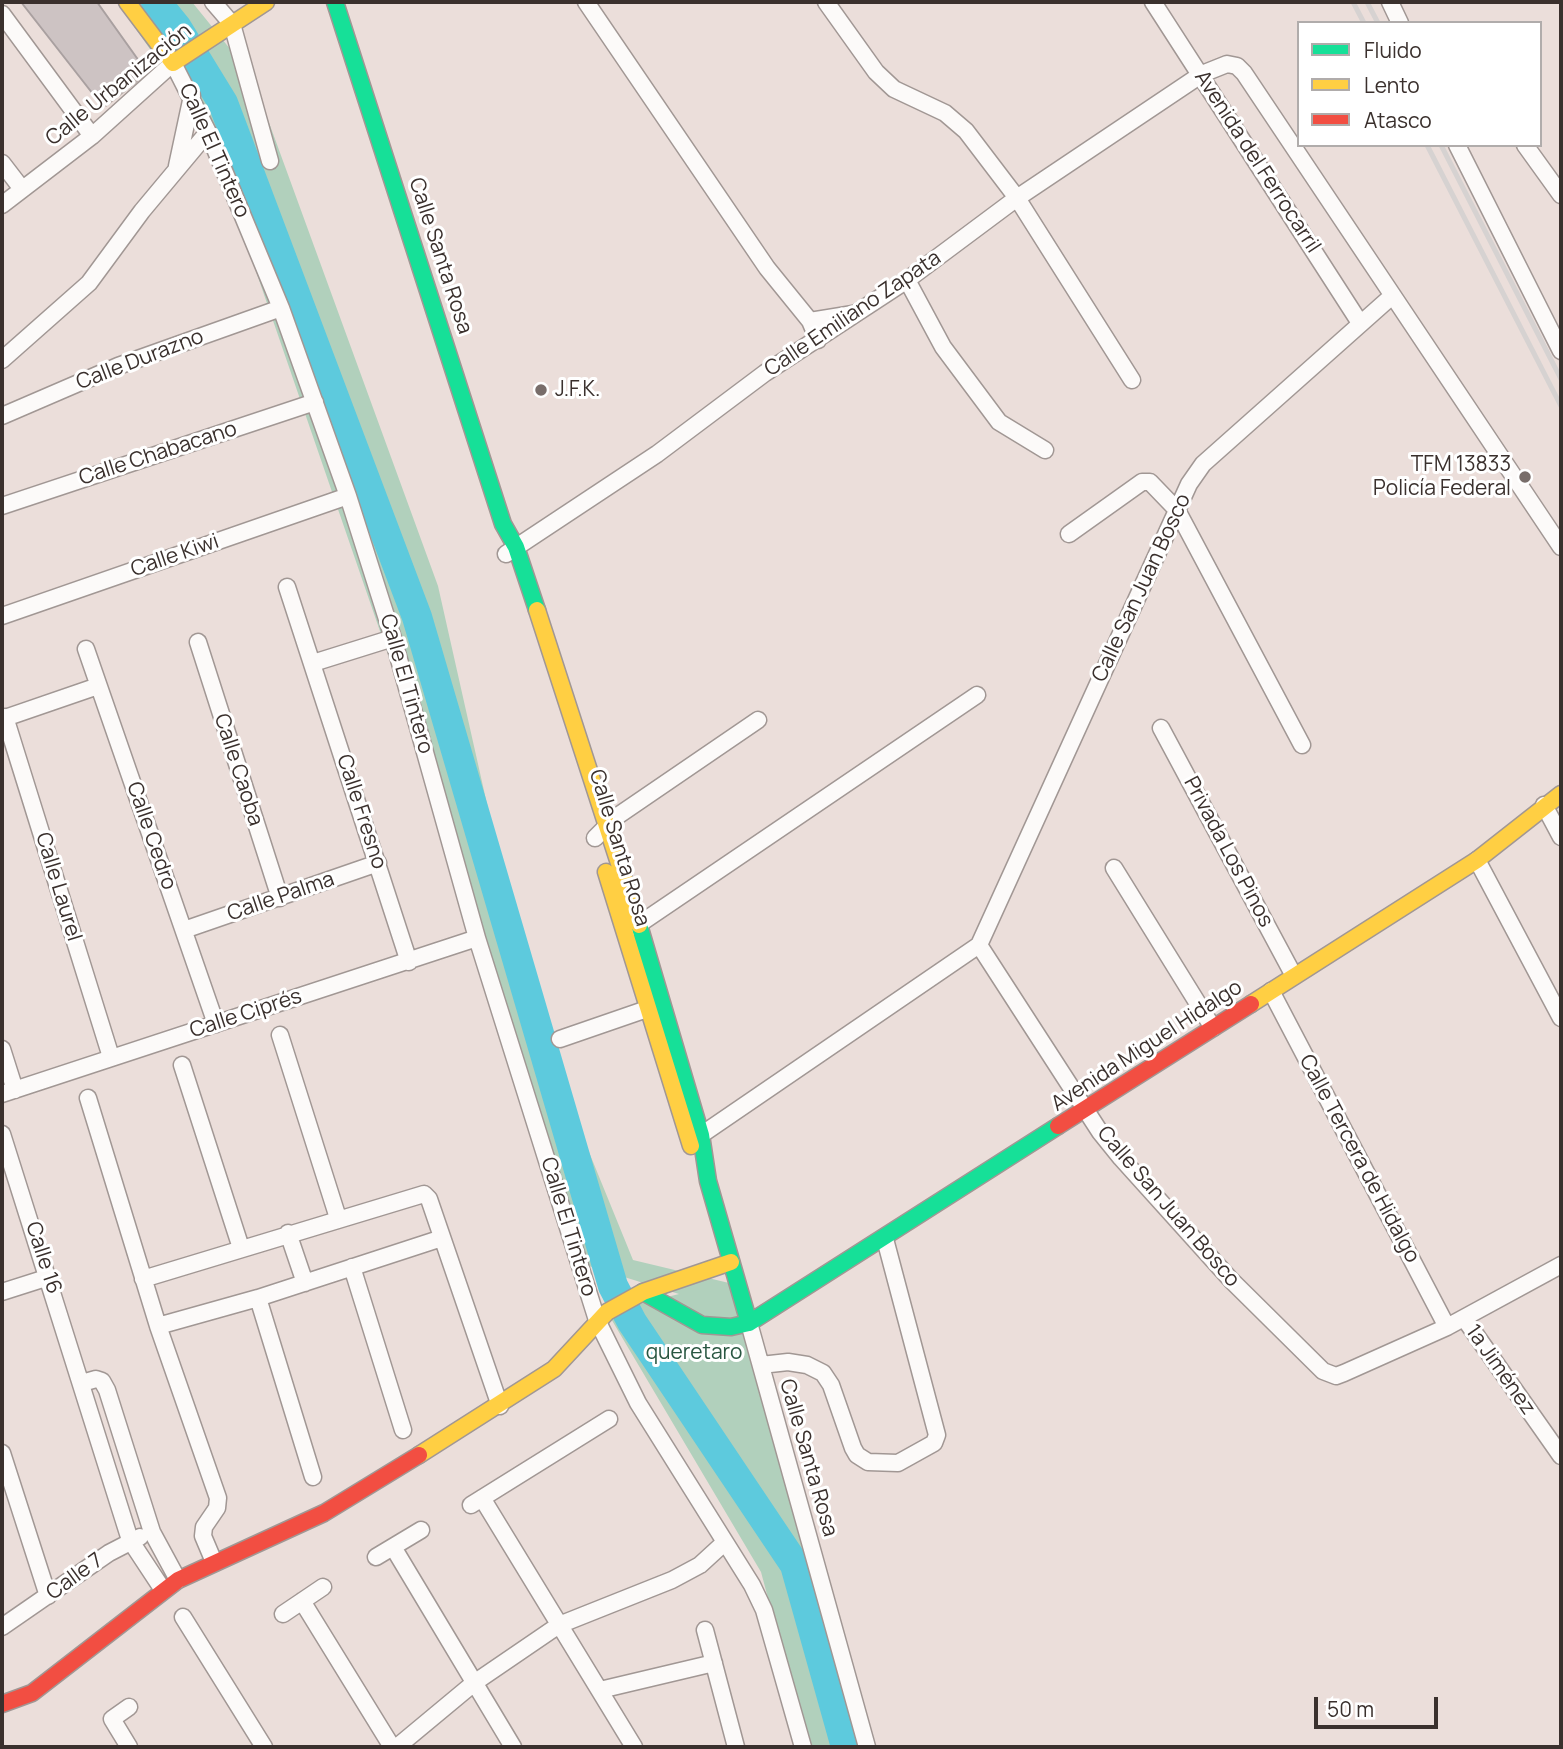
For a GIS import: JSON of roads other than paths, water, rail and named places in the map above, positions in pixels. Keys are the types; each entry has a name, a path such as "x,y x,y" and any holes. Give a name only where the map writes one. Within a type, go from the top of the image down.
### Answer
{"street":[{"path":"127,2 173,63"},
{"path":"213,2 232,24 270,161"},
{"name":"Calle Urbanización","path":"2,205 92,136 173,63 266,2"},
{"name":"Calle Santa Rosa","path":"335,2 503,524 533,626 601,832 639,925 684,1129 708,1181"},
{"path":"586,2 767,268 810,321 818,340"},
{"path":"826,2 876,72 894,89 945,113 966,131 1017,198 1132,380"},
{"name":"Avenida del Ferrocarril","path":"1153,2 1202,74 1360,323"},
{"path":"1390,2 1399,21"},
{"path":"2,14 92,136"},
{"name":"Calle El Tintero","path":"173,63 208,132 281,308 348,496 393,638 477,938 602,1316 638,1403 752,1585 764,1610 803,1747"},
{"name":"Calle Emiliano Zapata","path":"511,551 657,453 765,373 907,280 1017,198 1202,74 1227,64 1237,66 1244,73 1561,547"},
{"path":"177,169 192,96"},
{"path":"2,360 89,284 208,132"},
{"path":"1458,147 1561,351"},
{"path":"1526,147 1561,195"},
{"path":"2,163 22,189"},
{"path":"907,280 943,347 999,422 1045,450"},
{"name":"Calle San Juan Bosco","path":"1392,296 1203,464 1177,510 979,945 1087,1111 1121,1158 1231,1280 1316,1365 1336,1376 1447,1327"},
{"name":"Calle Durazno","path":"2,416 118,366 281,308"},
{"path":"810,321 859,313"},
{"name":"Calle Chabacano","path":"2,506 315,402"},
{"path":"1069,534 1146,481 1177,510 1302,745"},
{"name":"Calle Kiwi","path":"2,616 348,496"},
{"name":"Calle Fresno","path":"287,587 410,962"},
{"path":"313,663 393,638"},
{"name":"Calle Caoba","path":"198,642 280,898"},
{"name":"Calle Cedro","path":"86,649 216,1024"},
{"path":"3,718 98,685"},
{"path":"625,934 977,695"},
{"name":"Calle Laurel","path":"3,718 111,1058"},
{"path":"601,832 758,720"},
{"name":"Privada Los Pinos","path":"1161,728 1294,976"},
{"name":"Avenida Miguel Hidalgo","path":"749,1323 1087,1111 1477,860 1561,794"},
{"path":"1545,805 1561,837"},
{"name":"Calle Santa Rosa","path":"601,832 625,934 647,1009 663,1033 701,1135 708,1181 867,1747"},
{"path":"1477,860 1561,1018"},
{"name":"Calle Palma","path":"184,930 378,863"},
{"path":"1114,868 1213,1028"},
{"name":"Calle Ciprés","path":"9,1092 477,938"},
{"path":"701,1135 979,945"},
{"name":"Calle Tercera de Hidalgo","path":"1271,991 1447,1327"},
{"path":"560,1038 647,1009"},
{"path":"280,1035 338,1218"},
{"path":"2,1049 9,1092"},
{"path":"182,1065 241,1248"},
{"path":"88,1098 158,1326 218,1498 217,1508 204,1527 203,1536 214,1562"},
{"name":"Calle 16","path":"2,1134 130,1541 163,1590"},
{"path":"143,1279 424,1194 429,1199 500,1406"},
{"path":"288,1233 305,1283"},
{"path":"158,1326 258,1298 442,1238"},
{"path":"761,1366 789,1362 807,1365 823,1373 831,1385 853,1448 857,1455 868,1462 898,1463 934,1443 937,1434 885,1239"},
{"path":"2,1704 32,1693 178,1580 324,1513 500,1406 554,1369 602,1316 638,1294 731,1262"},
{"path":"1447,1327 1561,1265"},
{"path":"352,1267 403,1430"},
{"path":"2,1292 49,1277"},
{"path":"638,1294 702,1325 731,1327 749,1323"},
{"path":"258,1298 313,1477"},
{"name":"1a Jiménez","path":"1464,1318 1561,1456"},
{"path":"82,1383 96,1379 102,1381 107,1390 152,1532 178,1580"},
{"path":"609,1419 476,1501 559,1625 634,1747"},
{"path":"2,1454 48,1596"},
{"path":"376,1557 421,1531"},
{"name":"Calle 7","path":"2,1627 130,1541 152,1532"},
{"path":"302,1601 394,1747 474,1682 559,1625 672,1580 700,1565 724,1543"},
{"path":"393,1547 513,1747"},
{"path":"283,1614 323,1587"},
{"path":"183,1617 264,1747"},
{"path":"705,1630 736,1747"},
{"path":"600,1690 714,1663"},
{"path":"128,1707 112,1719 128,1747"}],"waterway":[{"path":"156,2 177,28 223,103 417,617 613,1286 632,1322 795,1565 846,1747"}],"railway":[{"path":"1353,2 1363,21"},
{"path":"1367,2 1377,21"},
{"path":"1428,147 1561,406"},
{"path":"1442,147 1561,379"}],"place":[{"name":"J.F.K.","path":"541,390"},
{"name":"TFM 13833 Policía Federal","path":"1525,477"}],"park label":[{"name":"queretaro","path":"694,1353"}]}
